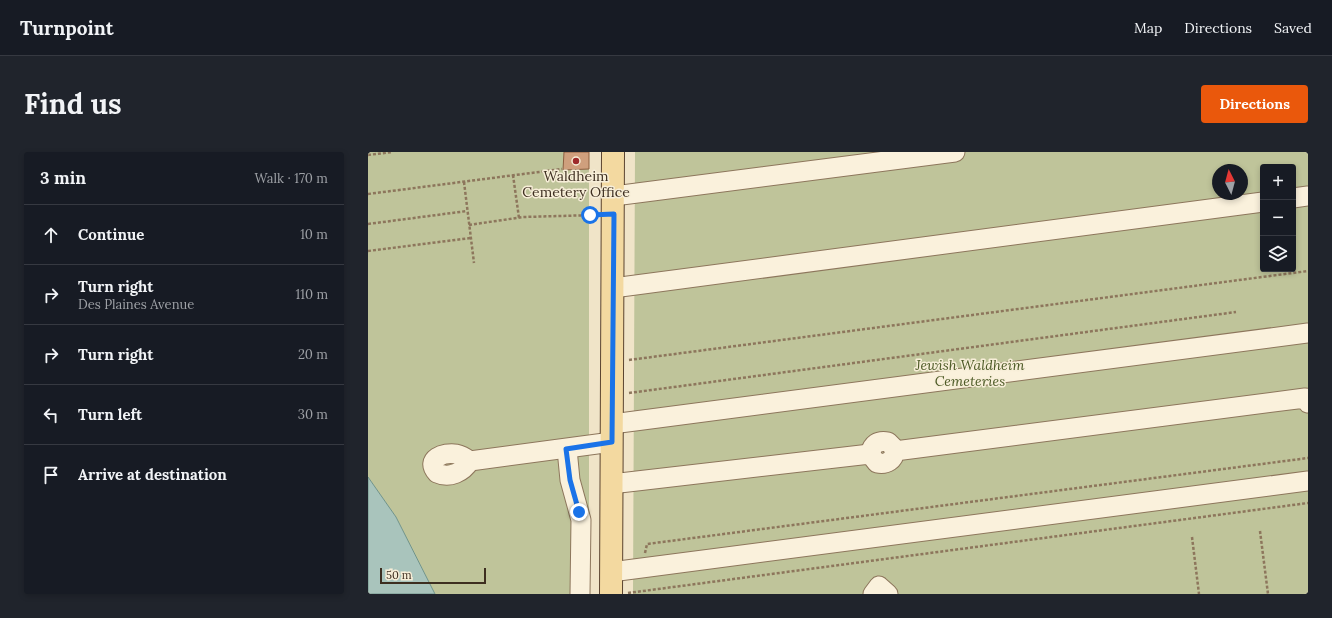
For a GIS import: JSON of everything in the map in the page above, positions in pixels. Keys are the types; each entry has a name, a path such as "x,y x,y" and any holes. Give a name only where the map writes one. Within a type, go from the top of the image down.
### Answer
{"main road":[{"path":"613,152 614,205 611,572 620,594"}],"lane":[{"path":"614,205 955,152"},
{"path":"1296,198 1308,196"},
{"path":"613,288 1260,202"},
{"path":"470,461 566,449 612,434 1308,334"},
{"path":"611,484 870,454 877,463 884,463 893,458 895,451 1307,399"},
{"path":"566,449 570,480 581,520 580,594"},
{"path":"611,572 1308,481"},
{"path":"873,594 879,586 888,594"}],"path":[{"path":"368,155 392,152"},
{"path":"368,194 562,169"},
{"path":"513,175 519,218"},
{"path":"464,182 474,263"},
{"path":"469,224 614,205"},
{"path":"368,224 467,211"},
{"path":"368,251 471,238"},
{"path":"629,360 1308,271"},
{"path":"629,393 1236,312"},
{"path":"636,569 638,559 645,552 647,544 1308,458"},
{"path":"620,594 1308,503"},
{"path":"1260,531 1268,594"},
{"path":"1192,537 1199,594"}],"green space":[{"path":"368,152 589,152 589,594 435,594 396,517 368,477"},
{"name":"Jewish Waldheim Cemeteries","path":"635,152 1308,152 1308,594 633,594"}],"water":[{"path":"368,477 396,517 435,594 368,594"}],"building":[{"name":"Waldheim Cemetery Office","path":"564,152 589,152 589,169 563,170"}],"place":[{"name":"Waldheim Cemetery Office","path":"576,161"}],"route":[{"path":"579,512 570,480 566,449 612,442 614,214 590,215"}]}
